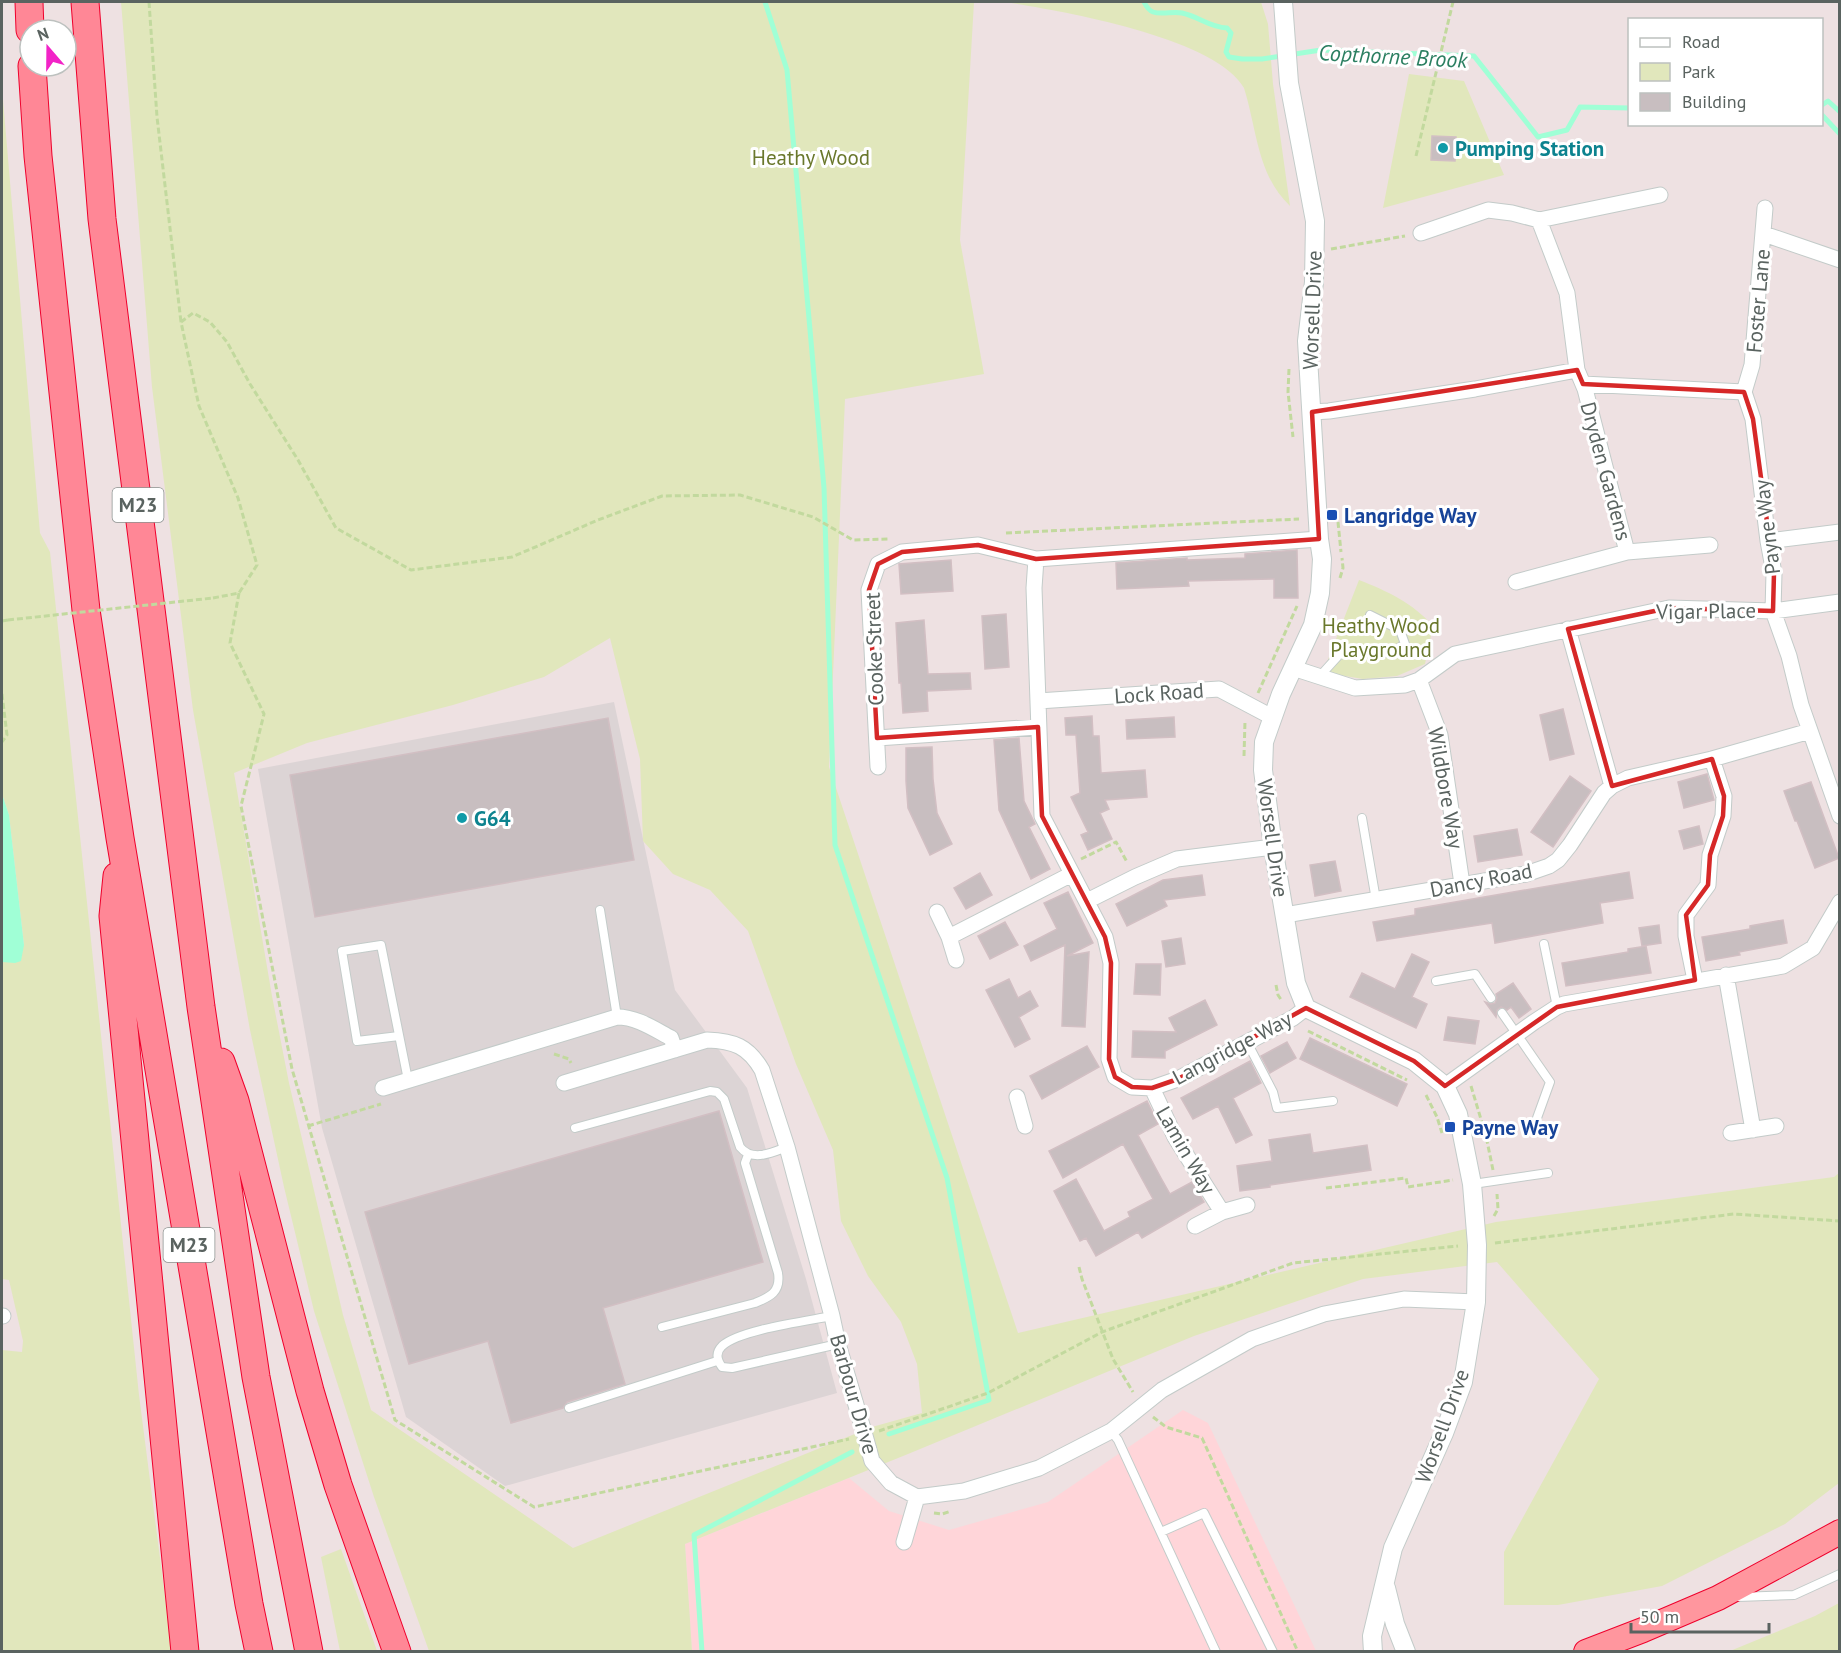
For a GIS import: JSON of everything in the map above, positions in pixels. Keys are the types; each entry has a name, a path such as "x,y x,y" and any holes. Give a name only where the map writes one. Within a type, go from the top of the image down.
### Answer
{"highway":[{"path":"29,2 30,18"},
{"name":"M23","path":"85,2 102,219 201,1007 256,1377 309,1652"},
{"name":"M23","path":"33,78 38,156 86,610 120,838 259,1652"},
{"name":"M23","path":"120,838 113,916 184,1652"},
{"name":"M23","path":"201,1007 235,1101 310,1391 338,1485 397,1652"},
{"path":"1586,1652 1718,1598 1839,1532"}],"street":[{"name":"Worsell Drive","path":"1284,11 1289,83 1315,221 1314,282 1307,341 1312,412 1311,539 1322,559 1320,593 1313,625 1281,694 1264,742 1263,770 1273,848 1299,1013 1413,1061 1445,1086 1458,1114 1472,1184 1478,1245 1476,1302 1463,1382 1444,1433 1393,1548 1372,1636 1373,1652"},
{"path":"1420,233 1488,210 1539,220 1660,195"},
{"name":"Foster Lane","path":"1744,392 1752,365 1765,208"},
{"name":"Dryden Gardens","path":"1539,220 1567,293 1582,381 1627,552"},
{"path":"1764,234 1839,260"},
{"path":"1312,412 1475,389 1582,381 1744,392"},
{"name":"Payne Way","path":"1744,392 1753,418 1774,573 1773,611 1789,656 1810,732 1834,780 1839,816"},
{"path":"1768,542 1839,532"},
{"path":"1036,559 1311,539"},
{"name":"Cooke Street","path":"1036,559 978,545 902,552 878,564 869,590 877,738 1038,727"},
{"path":"1516,582 1627,552 1710,545"},
{"name":"Langridge Way","path":"1036,559 1034,588 1042,816 1105,938 1112,963 1109,1059 1115,1077 1132,1087 1152,1088 1178,1079 1299,1013"},
{"name":"Vigar Place","path":"1419,680 1455,654 1669,608 1773,611 1839,602"},
{"path":"1568,629 1612,786 1628,778 1712,759 1810,732"},
{"path":"1293,668 1355,688 1405,685 1419,680"},
{"name":"Wildbore Way","path":"1419,680 1440,735 1462,884"},
{"name":"Lock Road","path":"1038,701 1219,688 1272,717"},
{"path":"877,738 878,767"},
{"path":"1695,980 1686,936 1686,915 1707,885 1710,855 1723,816 1724,796 1712,759"},
{"name":"Dancy Road","path":"1285,915 1526,874 1549,867 1570,845 1604,793 1612,786"},
{"path":"1087,901 1177,859 1273,848"},
{"path":"949,937 1072,874"},
{"path":"1445,1086 1557,1007 1695,980 1783,966 1813,948 1839,902"},
{"path":"937,912 949,937 956,960"},
{"path":"1726,975 1753,1130"},
{"path":"383,1088 617,1017 640,1022 671,1038 675,1050"},
{"name":"Barbour Drive","path":"564,1083 707,1040 737,1044 756,1060 762,1070 787,1147 838,1344 872,1461 891,1483 917,1497"},
{"name":"Lamin Way","path":"1152,1088 1175,1137 1222,1212"},
{"path":"1017,1097 1025,1126"},
{"path":"1731,1133 1776,1126"},
{"name":"Lamin Way","path":"1195,1226 1222,1212 1247,1205"},
{"path":"904,1542 917,1497 964,1491 1038,1468 1111,1431 1162,1390 1252,1339 1324,1314 1404,1299 1476,1302"},
{"name":"Worsell Drive","path":"1385,1583 1395,1624 1406,1652"}],"lane":[{"path":"1319,677 1339,656 1354,651 1391,654 1406,644 1400,630 1370,615"},
{"path":"1362,818 1376,900"},
{"path":"600,910 617,1017"},
{"path":"1544,944 1557,1007"},
{"path":"399,1036 357,1041 342,951 381,945 408,1080"},
{"path":"1436,981 1475,974 1491,998"},
{"path":"1502,1013 1550,1083 1537,1118"},
{"path":"1247,1042 1273,1092 1277,1108 1333,1101"},
{"path":"575,1128 710,1091 717,1092 724,1099 740,1148 748,1155 761,1155 787,1147"},
{"path":"662,1327 755,1303 768,1297 780,1283 745,1162 748,1155"},
{"path":"1472,1184 1548,1173"},
{"path":"832,1316 769,1329 733,1340 718,1352 717,1361 722,1367 732,1368 838,1344"},
{"path":"569,1408 717,1361"},
{"path":"1111,1431 1118,1440 1216,1652"},
{"path":"1161,1532 1204,1513 1272,1652"},
{"path":"1718,1598 1794,1595 1839,1574"}],"path":[{"path":"149,2 157,117 181,322 199,406 237,498 256,565 239,593 230,643 264,714 241,806 292,1069 395,1420 534,1508 864,1434 987,1393 1102,1332 1293,1263 1463,1245 1460,1240"},
{"path":"1416,156 1453,2"},
{"path":"1327,250 1420,233"},
{"path":"181,322 193,313 210,322 227,342 336,528 411,570 512,557 597,520 662,496 740,495 813,517 853,540 888,539"},
{"path":"1294,446 1288,392 1289,361 1307,341"},
{"path":"1006,533 1301,519 1311,539"},
{"path":"2,621 213,598 239,593"},
{"path":"1244,762 1245,722 1302,597"},
{"path":"2,694 7,735 2,742"},
{"path":"1064,860 1072,856 1075,862 1116,842 1135,877"},
{"path":"1276,983 1278,994 1299,1013 1310,1033 1416,1084"},
{"path":"1462,1074 1472,1087 1486,1136 1495,1180 1498,1209 1491,1219"},
{"path":"1421,1090 1437,1117 1443,1139"},
{"path":"1326,1188 1406,1178 1408,1187 1454,1180 1454,1190"},
{"path":"1492,1235 1493,1243 1734,1214 1839,1221"},
{"path":"1079,1267 1113,1359 1134,1394"},
{"path":"1152,1416 1166,1427 1202,1438 1298,1652"}],"highlighted area":[{"path":"1577,370 1583,384 1744,392 1753,419 1774,573 1773,611 1669,608 1568,629 1612,786 1712,759 1724,796 1723,816 1710,855 1708,885 1686,915 1695,980 1557,1007 1445,1086 1414,1061 1306,1008 1178,1079 1152,1088 1132,1087 1115,1077 1109,1059 1111,963 1105,937 1042,816 1038,727 877,738 869,590 878,564 902,552 978,545 1036,559 1319,539 1312,412"}],"shaded area":[{"path":"614,702 675,990 747,1088 806,1279 837,1393 505,1486 406,1417 322,1128 258,769"},
{"path":"2,794 9,815 24,945 21,961 15,963 2,962"},
{"path":"1183,1410 1208,1423 1316,1651 692,1651 685,1544 849,1478 889,1511 949,1530 1048,1502"}],"green space":[{"name":"Heathy Wood","path":"121,2 974,2 960,240 984,374 845,399 829,767 1018,1333 1496,1222 1834,1177 1839,1173 1839,1483 1785,1524 1662,1586 1558,1605 1504,1605 1504,1552 1599,1379 1497,1262 1363,1279 1194,1336 685,1544 692,1651 429,1651 374,1497 314,1311 284,1187 250,1030 193,710 152,387","holes":["610,638 640,759 643,841 673,874 710,890 748,931 796,1064 833,1150 841,1221 868,1276 901,1322 917,1364 922,1413 872,1427 573,1548 371,1410 343,1315 289,1083 234,773 307,743 453,705 544,677"]},
{"path":"1005,2 1261,2 1268,24 1273,84 1290,206 1279,194 1264,166 1244,88 1228,70 1202,54 1135,29 1062,12"},
{"path":"1409,74 1464,81 1504,175 1383,208"},
{"path":"2,88 40,533 50,552 139,1395 172,1651 2,1651 2,1350 22,1352 23,1341 9,1280 2,1279 2,962 24,945 9,815 2,794"},
{"name":"Heathy Wood Playground","path":"1359,580 1399,599 1433,626 1425,664 1397,676 1363,679 1327,673 1327,662"},
{"path":"341,1549 377,1651 340,1651 321,1557"},
{"path":"1839,1603 1839,1651 1730,1651 1815,1616"}],"building":[{"name":"Pumping Station","path":"1432,136 1456,137 1455,161 1431,160"},
{"path":"1297,550 1298,598 1274,598 1274,579 1188,581 1189,586 1117,589 1116,563 1187,558 1187,560 1245,558 1245,554"},
{"path":"951,560 953,591 901,594 899,564"},
{"path":"1006,614 1009,667 985,669 982,616"},
{"path":"924,620 928,674 970,673 971,689 927,691 928,711 903,713 896,623"},
{"path":"1563,709 1574,754 1550,760 1540,715"},
{"path":"1092,716 1093,736 1099,736 1101,773 1145,770 1147,797 1105,800 1109,809 1100,813 1112,839 1088,850 1081,835 1088,832 1071,797 1080,793 1076,735 1066,735 1065,718"},
{"path":"1174,717 1175,737 1127,739 1126,720"},
{"name":"G64","path":"608,718 634,860 315,917 290,775"},
{"path":"1019,738 1024,801 1035,824 1029,827 1050,869 1031,879 999,810 994,740"},
{"path":"932,747 937,813 952,844 930,855 908,808 906,748"},
{"path":"1707,774 1714,800 1684,808 1678,782"},
{"path":"1570,776 1591,791 1553,847 1531,832"},
{"path":"1811,782 1839,858 1815,868 1784,791"},
{"path":"1699,826 1703,844 1684,849 1679,831"},
{"path":"1517,829 1522,855 1478,862 1474,836"},
{"path":"1335,861 1341,891 1315,896 1310,865"},
{"path":"1629,872 1633,898 1600,903 1603,923 1495,943 1492,923 1377,941 1373,922 1415,915 1415,909"},
{"path":"980,873 992,895 966,909 954,888"},
{"path":"1202,875 1205,895 1164,900 1167,906 1127,926 1116,904 1163,880"},
{"path":"1068,892 1093,943 1067,956 1089,952 1085,1027 1062,1026 1065,945 1031,961 1024,946 1057,929 1044,903"},
{"path":"1783,920 1787,943 1706,961 1702,937 1750,929 1750,926"},
{"path":"1005,922 1018,945 990,959 978,936"},
{"path":"1659,925 1661,943 1642,946 1639,928"},
{"path":"1181,938 1185,964 1166,967 1162,941"},
{"path":"1646,946 1651,973 1566,986 1562,963 1628,952 1628,949"},
{"path":"1412,954 1429,962 1412,997 1427,1004 1416,1028 1350,997 1362,973 1395,989"},
{"path":"1136,964 1161,964 1160,995 1134,994"},
{"path":"1009,979 1018,998 1030,991 1038,1006 1019,1017 1030,1039 1015,1047 986,990"},
{"path":"1513,983 1531,1009 1519,1018 1511,1007 1507,1010 1501,1007 1497,1010 1496,1017 1485,1002 1495,1003 1496,994"},
{"path":"1205,1000 1217,1025 1165,1051 1165,1058 1132,1057 1133,1031 1176,1032 1169,1018"},
{"path":"1448,1017 1479,1021 1475,1044 1444,1040"},
{"path":"1310,1038 1407,1084 1397,1106 1300,1059"},
{"path":"1287,1042 1296,1058 1270,1073 1261,1056"},
{"path":"1087,1046 1099,1067 1042,1099 1030,1076"},
{"path":"1250,1061 1261,1083 1233,1098 1252,1135 1236,1143 1218,1106 1193,1119 1181,1098"},
{"path":"1147,1101 1158,1124 1138,1135 1170,1194 1192,1182 1204,1202 1142,1238 1138,1232 1096,1256 1086,1238 1080,1241 1054,1191 1076,1179 1104,1231 1130,1217 1128,1212 1153,1199 1123,1144 1063,1178 1049,1151"},
{"path":"719,1111 763,1262 603,1308 625,1384 567,1402 563,1408 511,1423 488,1341 409,1364 365,1212"},
{"path":"1310,1134 1313,1153 1367,1145 1371,1170 1240,1191 1237,1166 1272,1161 1269,1140"}],"waterway":[{"path":"765,2 787,70 824,488 835,845 947,1178 989,1400 889,1434"},
{"name":"Copthorne Brook","path":"1144,2 1153,12 1182,13 1215,26 1227,28 1231,33 1226,52 1229,57 1262,59 1321,50 1474,56 1538,137 1567,130 1580,107 1628,108"},
{"name":"Copthorne Brook","path":"1823,104 1828,101 1840,112"},
{"path":"1823,116 1840,134"},
{"path":"702,1652 694,1535 852,1452"}],"place":[{"name":"Pumping Station","path":"1443,148"},
{"name":"Langridge Way","path":"1332,515"},
{"name":"G64","path":"462,818"},
{"name":"Payne Way","path":"1450,1127"}]}
